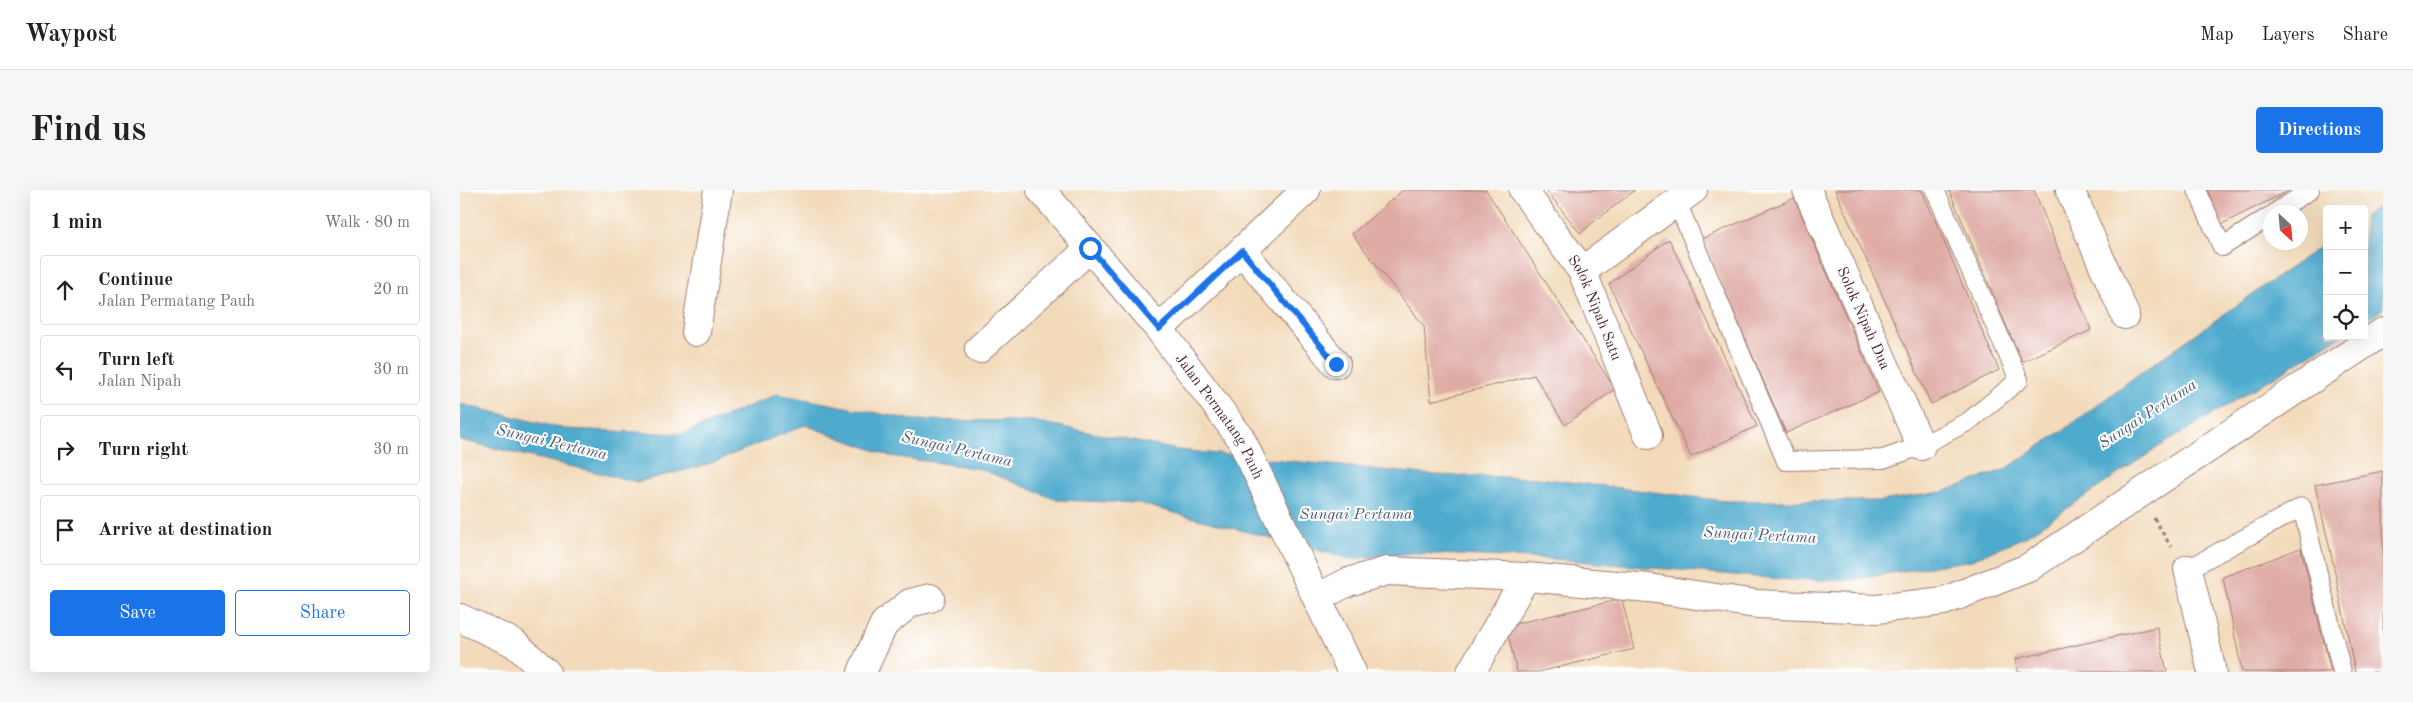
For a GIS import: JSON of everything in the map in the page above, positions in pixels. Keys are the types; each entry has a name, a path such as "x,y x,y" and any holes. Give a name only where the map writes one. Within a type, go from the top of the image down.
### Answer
{"street":[{"path":"696,332 718,190"},
{"name":"Jalan Permatang Pauh","path":"1041,190 1159,329 1240,437 1352,672"},
{"path":"1159,329 1306,190"},
{"name":"Solok Nipah Satu","path":"1523,190 1582,271 1648,435"},
{"name":"Solok Nipah Dua","path":"1807,190 1921,446"},
{"path":"2070,190 2125,315"},
{"path":"1582,271 1685,196"},
{"path":"979,349 1090,248"},
{"path":"1242,251 1336,364"},
{"path":"1317,598 1348,582 1387,571 1526,577 1649,588 1756,604 1877,609 1944,601 2028,568 2383,332"},
{"path":"2188,569 2212,672"},
{"path":"1471,672 1526,577"},
{"path":"862,672 884,624 910,603 930,598"},
{"path":"460,618 514,643 546,672"}],"lane":[{"path":"1685,196 1786,461 1883,459 1921,446 1969,421 2019,380 1935,190"},
{"path":"2197,190 2222,247 2263,221"},
{"path":"2287,205 2310,190"},
{"path":"2188,569 2302,507 2342,672"}],"path":[{"path":"2140,493 2179,560 2188,569"}],"water":[{"path":"2383,203 2383,309 2368,319 2368,250 2368,213"},
{"name":"Sungai Pertama","path":"2323,245 2323,340 2334,340 2157,448 2026,536 1972,560 1849,580 1791,580 1554,559 1413,553 1351,559 1137,503 1057,500 981,469 890,456 805,425 706,465 637,482 460,440 460,404 565,429 683,434 778,394 913,420 1033,421 1178,450 1433,475 1538,478 1726,501 1881,501 1942,492 2006,469 2068,427 2136,376"}],"building":[{"path":"1403,190 1486,190 1615,389 1565,425 1534,375 1431,401 1424,326 1352,234"},
{"path":"1546,190 1635,190 1580,233"},
{"path":"1835,190 1922,190 1999,370 1931,404"},
{"path":"1949,190 2034,190 2091,330 2022,362"},
{"path":"2201,190 2290,190 2218,226"},
{"path":"1794,198 1879,392 1786,433 1702,239"},
{"path":"1669,239 1757,426 1691,457 1609,284"},
{"path":"2383,471 2383,672 2355,672 2315,485"},
{"path":"2301,548 2331,672 2242,672 2223,577"},
{"path":"1622,599 1634,649 1539,672 1517,672 1506,626"},
{"path":"2157,627 2167,672 2018,672 2015,659"}],"route":[{"path":"1090,248 1159,329 1242,251 1336,364"}]}
